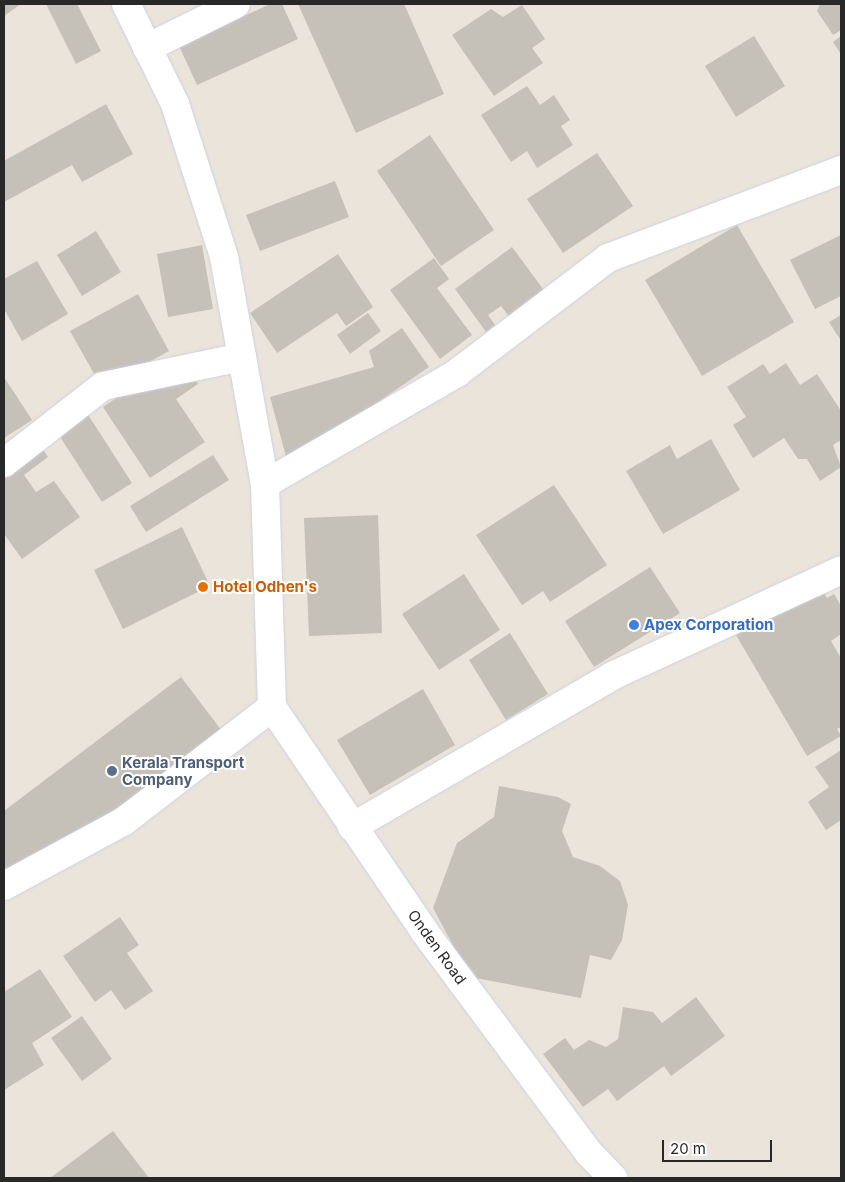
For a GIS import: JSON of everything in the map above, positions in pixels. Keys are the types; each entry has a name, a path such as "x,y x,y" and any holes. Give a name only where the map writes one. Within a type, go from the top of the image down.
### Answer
{"street":[{"path":"4,886 124,821 272,707 273,624 265,484 224,257 175,104 126,4"},
{"path":"147,48 236,4"},
{"path":"265,484 456,374 608,258 841,170"},
{"path":"4,463 103,386 242,358"},
{"path":"352,827 612,676 841,570"},
{"name":"Onden Road","path":"272,707 352,827 583,1145 613,1178"}],"building":[{"path":"4,4 21,4 4,16"},
{"path":"46,4 77,4 101,51 76,64"},
{"path":"270,4 282,4 298,39 197,85 179,46"},
{"path":"298,4 404,4 444,94 356,133"},
{"path":"820,4 841,4 841,30 833,35 817,11"},
{"path":"522,5 545,39 532,48 543,63 494,96 452,35 491,9 503,17"},
{"path":"754,36 785,86 736,117 705,66"},
{"path":"841,36 841,54 833,42"},
{"path":"527,86 540,105 554,95 570,120 561,126 573,145 537,168 527,151 511,162 481,115"},
{"path":"106,104 133,154 82,182 72,165 4,202 4,161"},
{"path":"430,135 494,230 441,266 377,171"},
{"path":"597,153 633,206 563,253 527,199"},
{"path":"335,181 349,217 260,251 246,215"},
{"path":"737,225 794,322 702,376 645,280"},
{"path":"96,231 121,272 82,296 57,255"},
{"path":"841,235 841,296 815,309 790,260"},
{"path":"202,245 213,309 168,317 157,254"},
{"path":"512,247 546,293 511,319 501,306 488,315 495,325 486,332 455,289"},
{"path":"338,254 373,307 346,326 337,313 277,353 250,313"},
{"path":"434,258 449,279 437,288 472,335 440,359 390,290"},
{"path":"37,261 68,314 22,341 4,309 4,279"},
{"path":"138,294 169,351 102,388 70,331"},
{"path":"368,313 381,331 350,354 337,335"},
{"path":"841,315 841,341 829,322"},
{"path":"402,328 429,367 288,464 270,397 374,367 369,351"},
{"path":"179,356 198,384 176,399 205,442 150,478 103,407"},
{"path":"786,363 800,385 817,374 841,411 841,440 833,445 841,467 820,481 807,459 798,459 784,438 753,458 733,425 746,417 727,387 763,364 770,374"},
{"path":"4,377 32,420 4,438"},
{"path":"85,410 132,483 102,502 55,429"},
{"path":"31,432 48,457 24,475 36,492 54,481 80,517 22,559 4,534 4,452"},
{"path":"711,439 740,490 663,534 626,471 670,445 677,459"},
{"path":"213,455 229,480 146,532 130,506"},
{"path":"554,485 607,565 550,602 543,591 522,605 476,535"},
{"path":"378,515 382,633 309,636 304,518"},
{"path":"182,527 210,586 123,629 94,570"},
{"path":"650,567 680,613 594,667 565,621"},
{"path":"464,574 500,630 439,670 402,614"},
{"path":"820,585 827,598 834,594 841,606 841,634 831,641 841,658 841,727 837,729 841,736 807,756 736,635"},
{"path":"510,633 548,694 506,720 469,660"},
{"name":"Kerala Transport Company","path":"181,677 222,731 110,813 4,875 4,811"},
{"path":"423,689 455,745 370,795 337,740"},
{"path":"841,750 841,820 826,830 808,802 829,787 815,767"},
{"path":"499,786 558,797 571,804 562,831 573,857 600,866 620,881 628,905 622,940 611,960 590,955 581,998 470,977 433,908 457,843 494,817"},
{"path":"120,917 139,945 127,953 153,991 125,1010 111,990 95,1002 63,956"},
{"path":"40,969 72,1017 32,1043 44,1065 4,1090 4,992"},
{"path":"696,997 725,1036 671,1076 664,1066 617,1101 608,1089 583,1107 543,1054 565,1038 574,1050 589,1040 606,1047 618,1039 623,1007 653,1012 662,1023"},
{"path":"82,1016 112,1059 82,1081 51,1038"},
{"path":"113,1131 149,1178 50,1178"}],"place":[{"name":"Hotel Odhen's","path":"203,587"},
{"name":"Apex Corporation","path":"634,625"},
{"name":"Kerala Transport Company","path":"112,771"}]}
